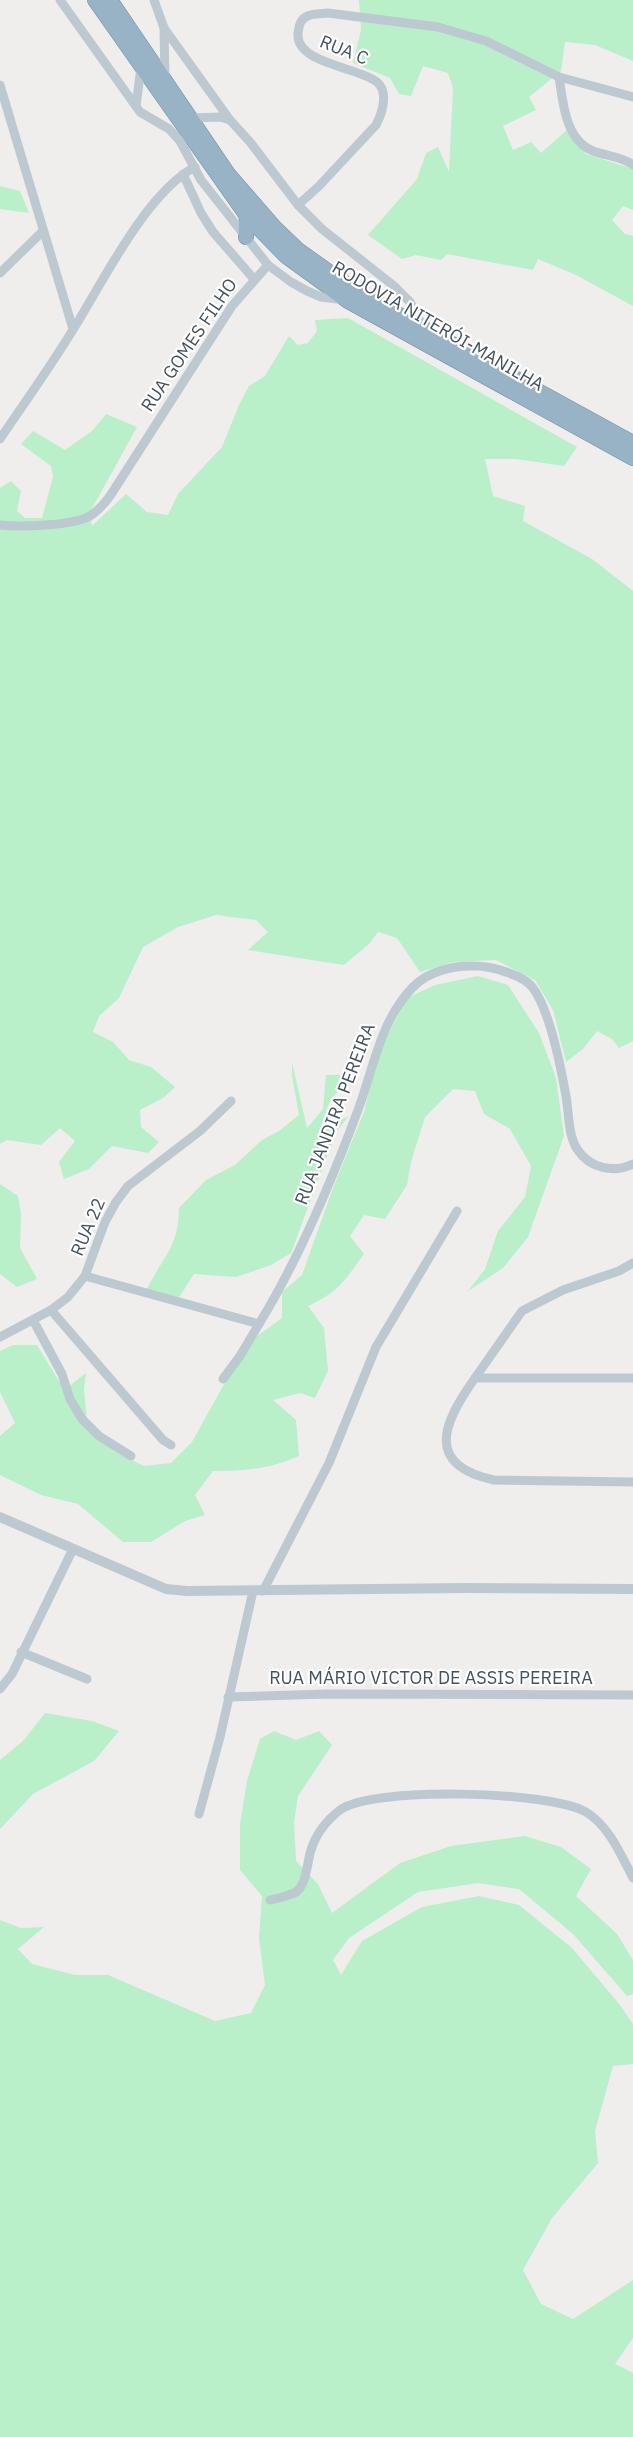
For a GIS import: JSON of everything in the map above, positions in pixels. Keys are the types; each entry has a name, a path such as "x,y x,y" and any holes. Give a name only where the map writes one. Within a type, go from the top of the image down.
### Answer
{"highway":[{"name":"RODOVIA NITERÓI-MANILHA","path":"95,0 141,67 184,138 247,216 286,256 348,301 633,458"},
{"name":"RODOVIA NITERÓI-MANILHA","path":"110,0 228,174 274,227 298,250 357,292 633,443"},
{"path":"246,237 247,216"}],"street":[{"path":"60,0 136,106 145,116 184,138 201,180 268,265 307,291 321,297 348,301"},
{"path":"154,0 164,28 230,120 250,142 298,205 322,229 394,286 410,302 424,328"},
{"name":"RUA C","path":"298,205 376,125 381,116 383,101 383,90 378,82 306,52 298,37 299,24 305,17 328,13 438,27 486,41 559,77 633,97"},
{"path":"164,28 165,80"},
{"path":"136,106 141,67"},
{"path":"559,77 564,115 580,143 591,150 633,165"},
{"path":"0,85 73,329"},
{"path":"191,118 220,117 230,120"},
{"path":"0,439 147,211 166,188 195,167"},
{"path":"183,174 201,213 213,232 254,279"},
{"path":"0,273 44,231"},
{"name":"RUA GOMES FILHO","path":"0,525 73,521 88,517 100,509 232,306 268,265"},
{"name":"RUA JANDIRA PEREIRA","path":"223,1379 259,1324 301,1246 339,1158 370,1075 383,1029 395,1008 413,986 425,976 461,965 488,966 514,975 532,987 544,1011 558,1060 577,1149 590,1162 603,1168 623,1169 633,1164"},
{"name":"RUA 22","path":"0,1337 51,1310 68,1297 85,1276 105,1222 116,1202 129,1186 200,1131 231,1101"},
{"path":"199,1814 228,1696 258,1591 329,1463 376,1347 457,1210"},
{"path":"633,1263 619,1271 563,1290 522,1311 448,1421 446,1441 450,1457 462,1469 476,1476 494,1480 633,1482"},
{"path":"619,1271 633,1273"},
{"path":"85,1276 259,1324"},
{"path":"51,1310 163,1440 171,1445"},
{"path":"33,1320 62,1374 70,1399 82,1419 99,1436 131,1456"},
{"path":"475,1378 633,1378"},
{"path":"0,1517 166,1589 258,1591 467,1588 633,1589"},
{"path":"0,1689 12,1674 73,1549"},
{"path":"21,1652 87,1679"},
{"name":"RUA MÁRIO VICTOR DE ASSIS PEREIRA","path":"228,1696 633,1695"},
{"path":"270,1900 296,1891 302,1884 311,1848 323,1826 342,1808 368,1800 396,1797 503,1795 542,1798 571,1806 586,1812 598,1823 610,1837 633,1878"}],"green space":[{"path":"359,0 633,0 633,61 595,45 565,42 561,71 529,97 536,110 503,126 513,150 531,142 541,153 568,129 586,154 633,169 633,210 623,206 612,220 625,234 633,236 633,306 576,275 538,259 533,270 447,254 441,260 416,255 402,259 368,235 417,179 426,153 438,147 449,172 453,88 448,73 423,66 411,96 399,94 390,78 353,63 361,30"},
{"path":"0,186 20,191 29,213 0,209"},
{"path":"348,318 577,447 564,466 516,459 485,459 493,496 525,506 523,521 592,559 633,591 633,1041 619,1048 612,1039 597,1031 583,1049 566,1062 553,1010 535,980 496,960 453,962 420,972 397,938 378,932 369,944 344,965 248,950 268,932 256,920 216,915 178,927 143,947 119,998 99,1016 93,1032 113,1042 129,1060 151,1067 175,1087 163,1098 140,1110 141,1127 159,1142 148,1153 112,1146 89,1169 64,1179 59,1162 75,1141 60,1128 41,1145 7,1140 0,1144 0,488 11,481 21,491 17,511 25,518 42,518 53,477 51,466 21,444 33,431 65,450 92,431 106,414 137,427 90,512 92,526 126,494 147,512 168,515 178,494 222,447 249,386 265,376 289,336 298,345 308,343 317,331 315,320"},
{"path":"478,976 508,985 539,1033 556,1078 564,1136 528,1237 503,1268 468,1291 485,1269 498,1231 525,1197 531,1166 510,1129 484,1114 475,1091 453,1089 425,1117 411,1162 407,1185 385,1219 364,1215 350,1236 364,1254 334,1290 308,1306 324,1328 328,1371 315,1398 300,1393 273,1400 296,1420 299,1456 257,1468 213,1471 195,1495 205,1515 185,1521 151,1542 123,1542 78,1504 41,1495 0,1475 0,1436 15,1423 0,1392 0,1351 13,1345 37,1345 59,1381 68,1387 86,1373 84,1389 88,1432 119,1454 144,1466 171,1463 192,1442 228,1377 256,1337 282,1318 282,1292 302,1275 333,1188 364,1112 378,1054 407,998 435,985"},
{"path":"292,1062 307,1128 323,1109 326,1075 340,1075 343,1086 330,1100 321,1126 348,1117 336,1132 291,1253 271,1265 236,1277 194,1274 178,1299 147,1289 173,1243 179,1208 206,1180 235,1165 262,1140 279,1131 299,1115 292,1076"},
{"path":"0,1184 18,1196 21,1214 20,1248 37,1279 17,1287 0,1274"},
{"path":"45,1713 92,1721 119,1731 94,1761 33,1794 0,1829 0,1760 24,1740"},
{"path":"274,1731 296,1740 319,1731 332,1745 298,1796 294,1823 296,1861 318,1884 332,1913 400,1863 451,1846 525,1836 561,1847 591,1869 576,1896 617,1934 633,1960 633,1994 627,1996 573,1934 519,1889 478,1883 418,1892 349,1938 333,1960 341,1975 362,1941 422,1907 479,1896 519,1905 572,1948 633,2024 633,2064 613,2066 595,2131 598,2163 552,2218 523,2270 541,2304 573,2319 633,2280 633,2338 615,2364 633,2373 633,2437 0,2437 0,1920 21,1928 44,1927 18,1949 32,1964 75,1975 108,1975 215,2021 251,2013 265,1985 259,1938 262,1896 240,1870 240,1824 247,1781 260,1739"}]}
